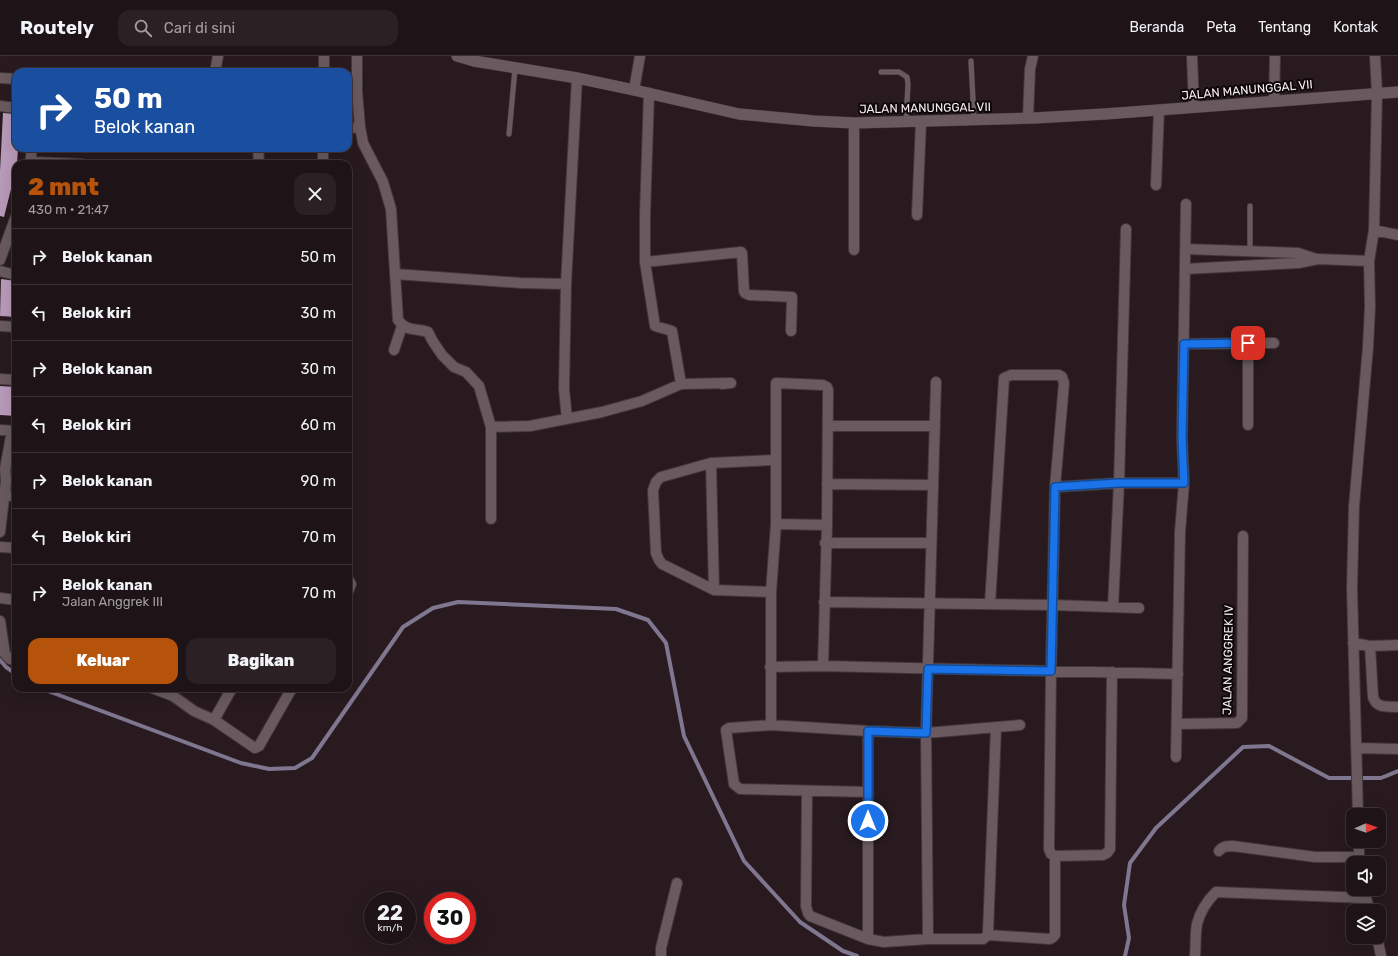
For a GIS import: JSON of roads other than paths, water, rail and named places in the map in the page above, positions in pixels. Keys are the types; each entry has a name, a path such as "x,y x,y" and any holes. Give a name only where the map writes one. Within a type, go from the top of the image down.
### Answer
{"street":[{"path":"215,68 218,56"},
{"path":"324,56 324,68"},
{"path":"357,56 357,90 363,143 381,177 390,204 398,320 402,326 409,329 428,332 442,355 454,367 466,372 479,386 491,427 491,519"},
{"name":"JALAN MANUNGGAL VII","path":"457,56 515,69 577,78 739,114 854,123 1028,118 1159,110 1398,92"},
{"path":"634,90 640,56"},
{"path":"1028,118 1030,69 1033,56"},
{"path":"1192,56 1194,107"},
{"path":"1274,101 1275,56"},
{"path":"1358,808 1352,596 1354,506 1368,347 1370,261 1374,230 1377,94 1375,56"},
{"path":"0,78 12,79"},
{"path":"567,419 564,389 566,284 577,78"},
{"path":"649,93 645,262 654,325 672,331 681,384"},
{"path":"0,106 12,108"},
{"path":"1156,185 1159,110"},
{"path":"917,215 921,122"},
{"path":"854,123 854,250"},
{"path":"352,128 360,127"},
{"path":"1176,757 1180,532 1184,483 1182,438 1186,204"},
{"path":"0,260 12,228"},
{"path":"1113,607 1126,229"},
{"path":"1374,230 1398,235"},
{"path":"1185,249 1298,253 1318,260"},
{"path":"645,262 741,252 745,293 750,295 792,297 791,331"},
{"path":"1185,269 1298,264 1318,260 1370,261"},
{"path":"0,271 12,274"},
{"path":"394,274 521,283 566,284"},
{"path":"0,326 12,327"},
{"path":"394,350 402,326"},
{"path":"1248,343 1248,425"},
{"path":"1184,344 1274,343"},
{"path":"990,604 1003,381 1004,378 1011,375 1059,375 1062,377 1064,383 1055,487 1049,849 1051,854 1055,856 1103,856 1110,849 1112,672"},
{"path":"0,379 12,380"},
{"path":"928,938 926,733 936,382"},
{"path":"491,427 530,426 602,412 642,401 681,384 731,383 722,384"},
{"path":"771,725 771,592 776,524 776,383 820,385 827,387 828,390 827,524 825,542 823,666"},
{"path":"828,426 935,426"},
{"path":"0,430 12,431"},
{"path":"0,532 2,495 6,481 5,469 12,439"},
{"path":"771,592 714,590 662,564 657,557 653,490 656,482 661,477 711,463 775,460"},
{"path":"711,463 714,590"},
{"path":"1055,487 1118,483 1184,483"},
{"path":"827,484 933,485"},
{"path":"2,495 12,496"},
{"path":"776,524 827,524"},
{"name":"JALAN ANGGREK IV","path":"1177,724 1237,723 1242,718 1243,536"},
{"path":"825,542 931,543"},
{"path":"0,547 12,548"},
{"path":"0,598 12,600"},
{"path":"824,602 1052,605 1139,608"},
{"path":"0,621 5,654 12,659"},
{"path":"1354,643 1370,646 1398,645"},
{"path":"1370,646 1373,697 1375,703 1378,705 1398,707"},
{"path":"770,667 823,666 1178,674"},
{"path":"175,692 194,711 214,720 253,748 258,747 290,692"},
{"path":"214,720 230,692"},
{"path":"868,792 742,790 735,786 726,730 729,728 771,725 926,733 1020,725"},
{"path":"988,935 996,727"},
{"path":"868,731 868,939"},
{"path":"1357,748 1398,748"},
{"path":"807,791 806,906 808,913 813,918 868,939 888,942 928,938 980,939 988,935 1052,938 1055,935 1055,856"},
{"path":"1220,851 1226,846 1233,846 1315,857 1346,859"},
{"path":"661,956 661,948 677,883"},
{"path":"1195,956 1197,924 1207,902 1216,892 1346,893"},
{"path":"1378,944 1381,956"}],"lane":[{"path":"971,60 974,120"},
{"path":"509,134 515,69"},
{"path":"880,72 899,72 907,77 906,122"},
{"path":"1250,206 1250,252"}],"waterway":[{"path":"51,692 241,763 269,769 295,768 312,758 403,627 433,608 458,602 616,609 648,620 666,643 684,736 744,861 800,922 843,951 857,956"},
{"path":"0,660 12,671"},
{"path":"1125,956 1129,938 1124,905 1130,863 1156,828 1243,747 1269,746 1329,778 1381,778 1398,771"}]}
